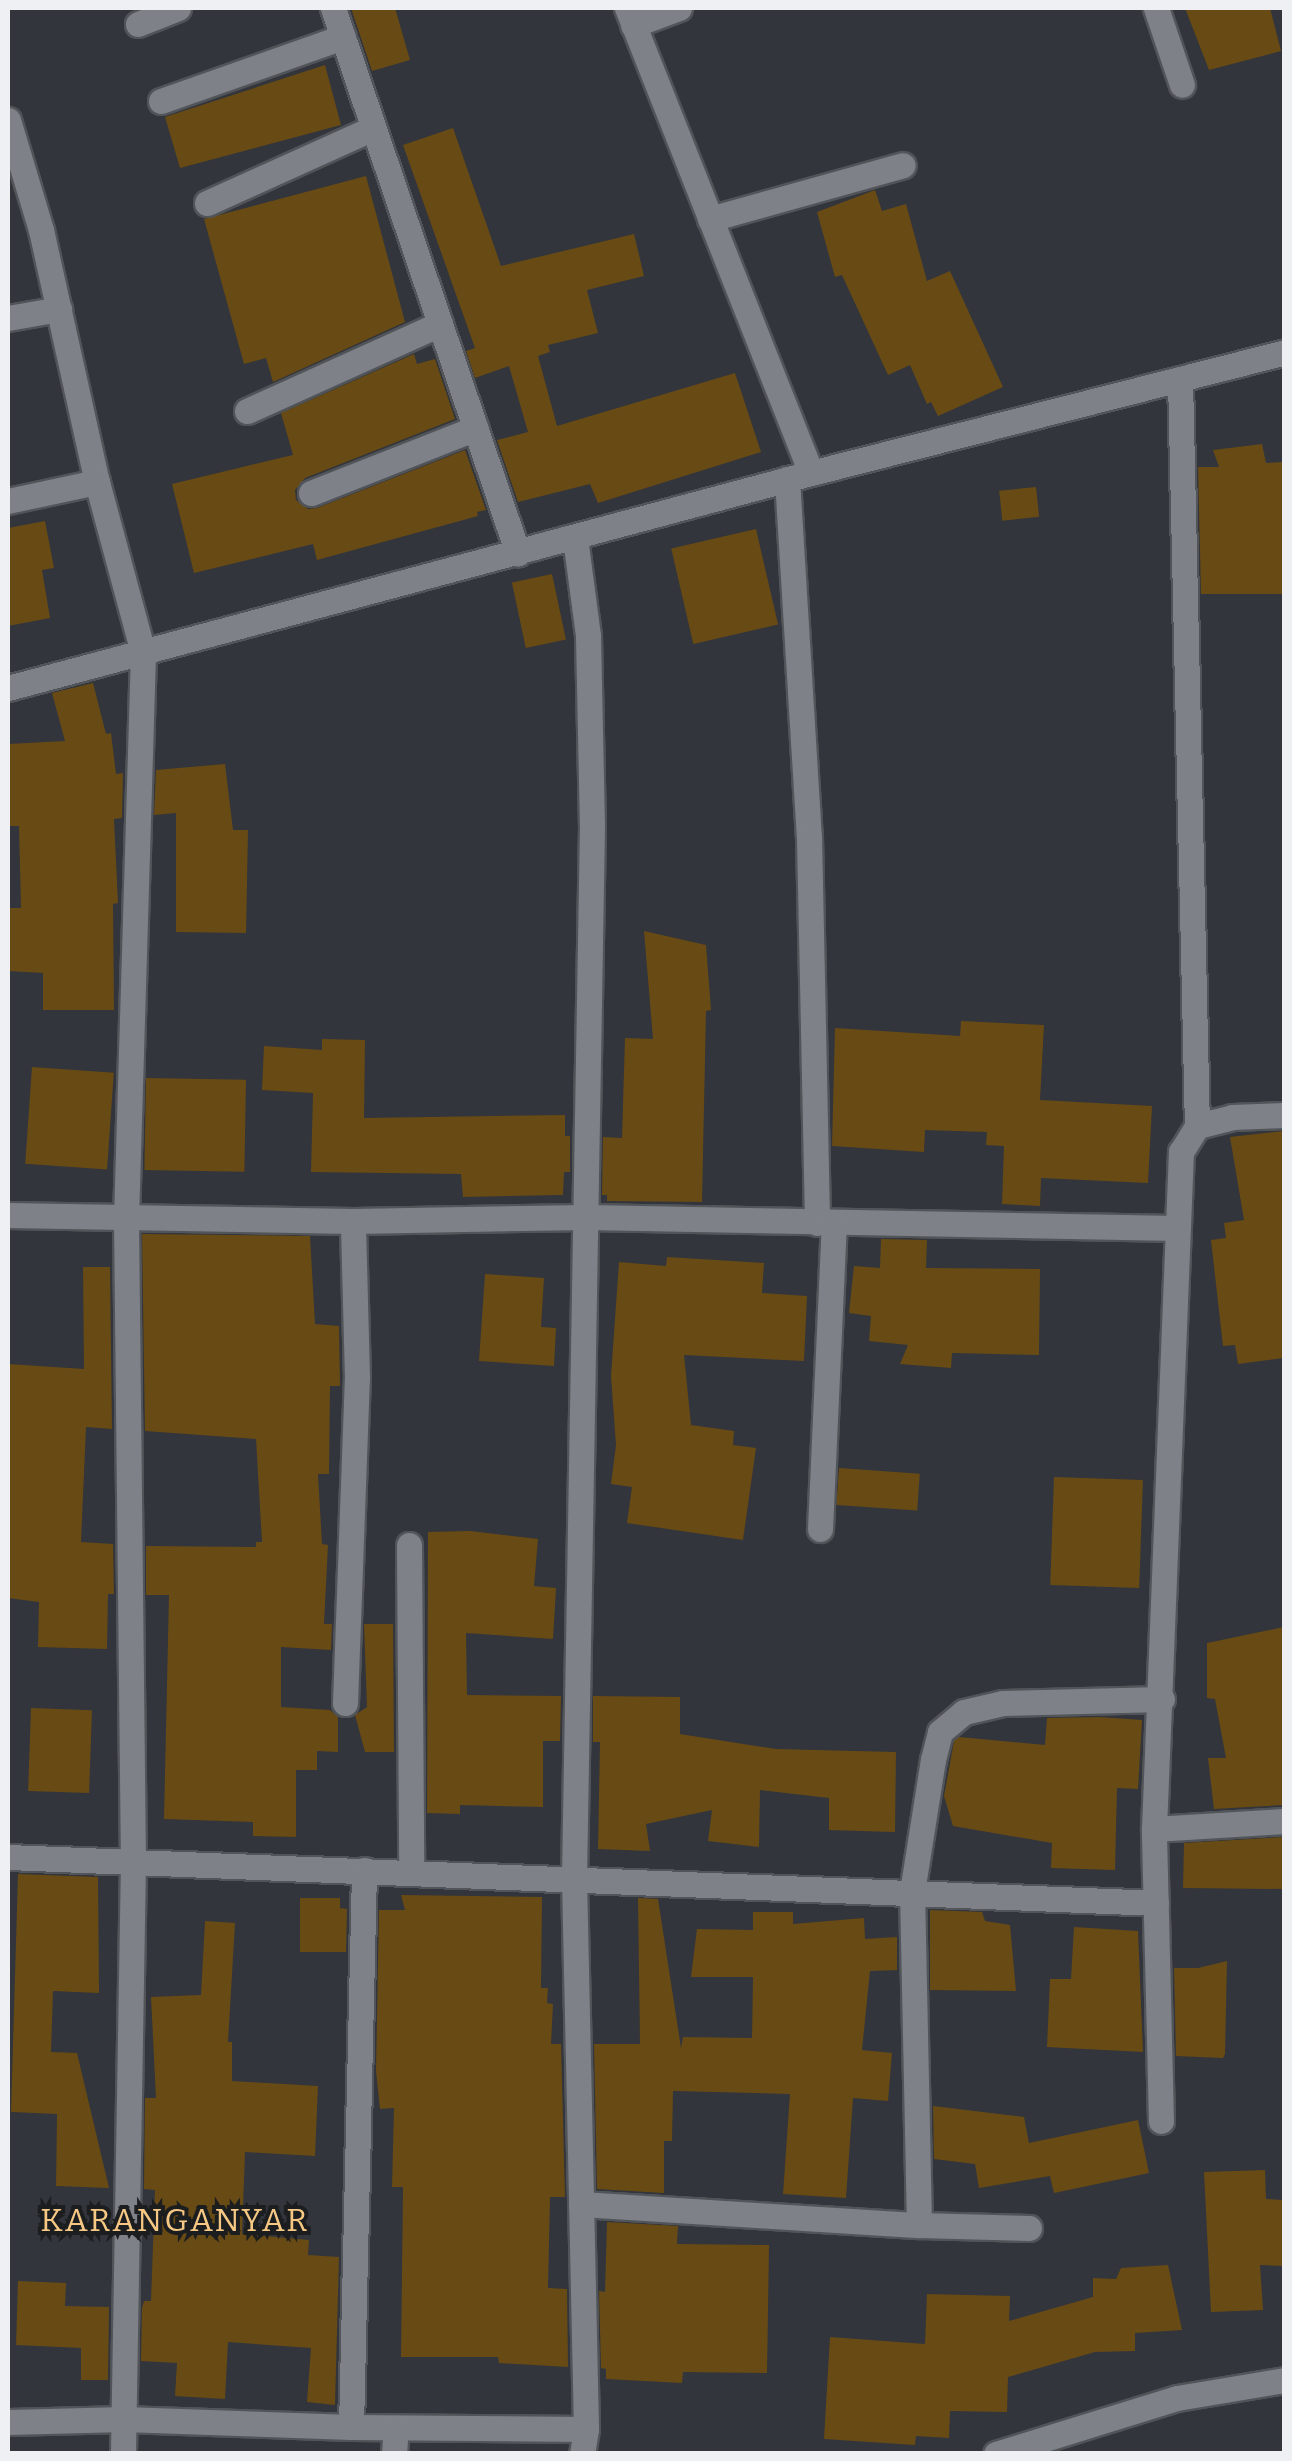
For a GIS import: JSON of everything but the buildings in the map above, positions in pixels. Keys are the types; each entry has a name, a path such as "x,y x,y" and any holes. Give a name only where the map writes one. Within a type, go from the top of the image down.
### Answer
{"street":[{"path":"138,24 178,8"},
{"path":"333,8 518,554"},
{"path":"679,8 630,16 710,219 799,476 825,1223 820,1529"},
{"path":"1156,8 1182,85"},
{"path":"161,100 343,37"},
{"path":"8,120 59,309 98,482 143,653 126,1219 133,1861 124,2436"},
{"path":"207,203 374,128"},
{"path":"710,219 903,165"},
{"path":"8,318 59,309"},
{"path":"247,411 440,324"},
{"path":"8,688 799,476 1284,352"},
{"path":"1161,2121 1154,1828 1162,1699 1180,1152 1197,1126 1180,379"},
{"path":"311,493 476,428"},
{"path":"8,500 98,482"},
{"path":"8,2422 124,2436 351,2428 395,2441 584,2441 574,1878 592,807 588,636 574,538"},
{"path":"1197,1126 1232,1118 1284,1115"},
{"path":"8,1215 353,1222 586,1217 1177,1228"},
{"path":"346,1704 357,1378 353,1222"},
{"path":"410,1544 411,1872"},
{"path":"919,2225 912,1892 940,1732 964,1712 1003,1704 1162,1699"},
{"path":"1154,1828 1284,1821"},
{"path":"8,1856 1156,1903"},
{"path":"351,2428 364,1870"},
{"path":"581,2204 1029,2228"},
{"path":"1006,2452 1177,2398 1284,2380"}],"district":[{"name":"KARANGANYAR","path":"175,2220"}]}
